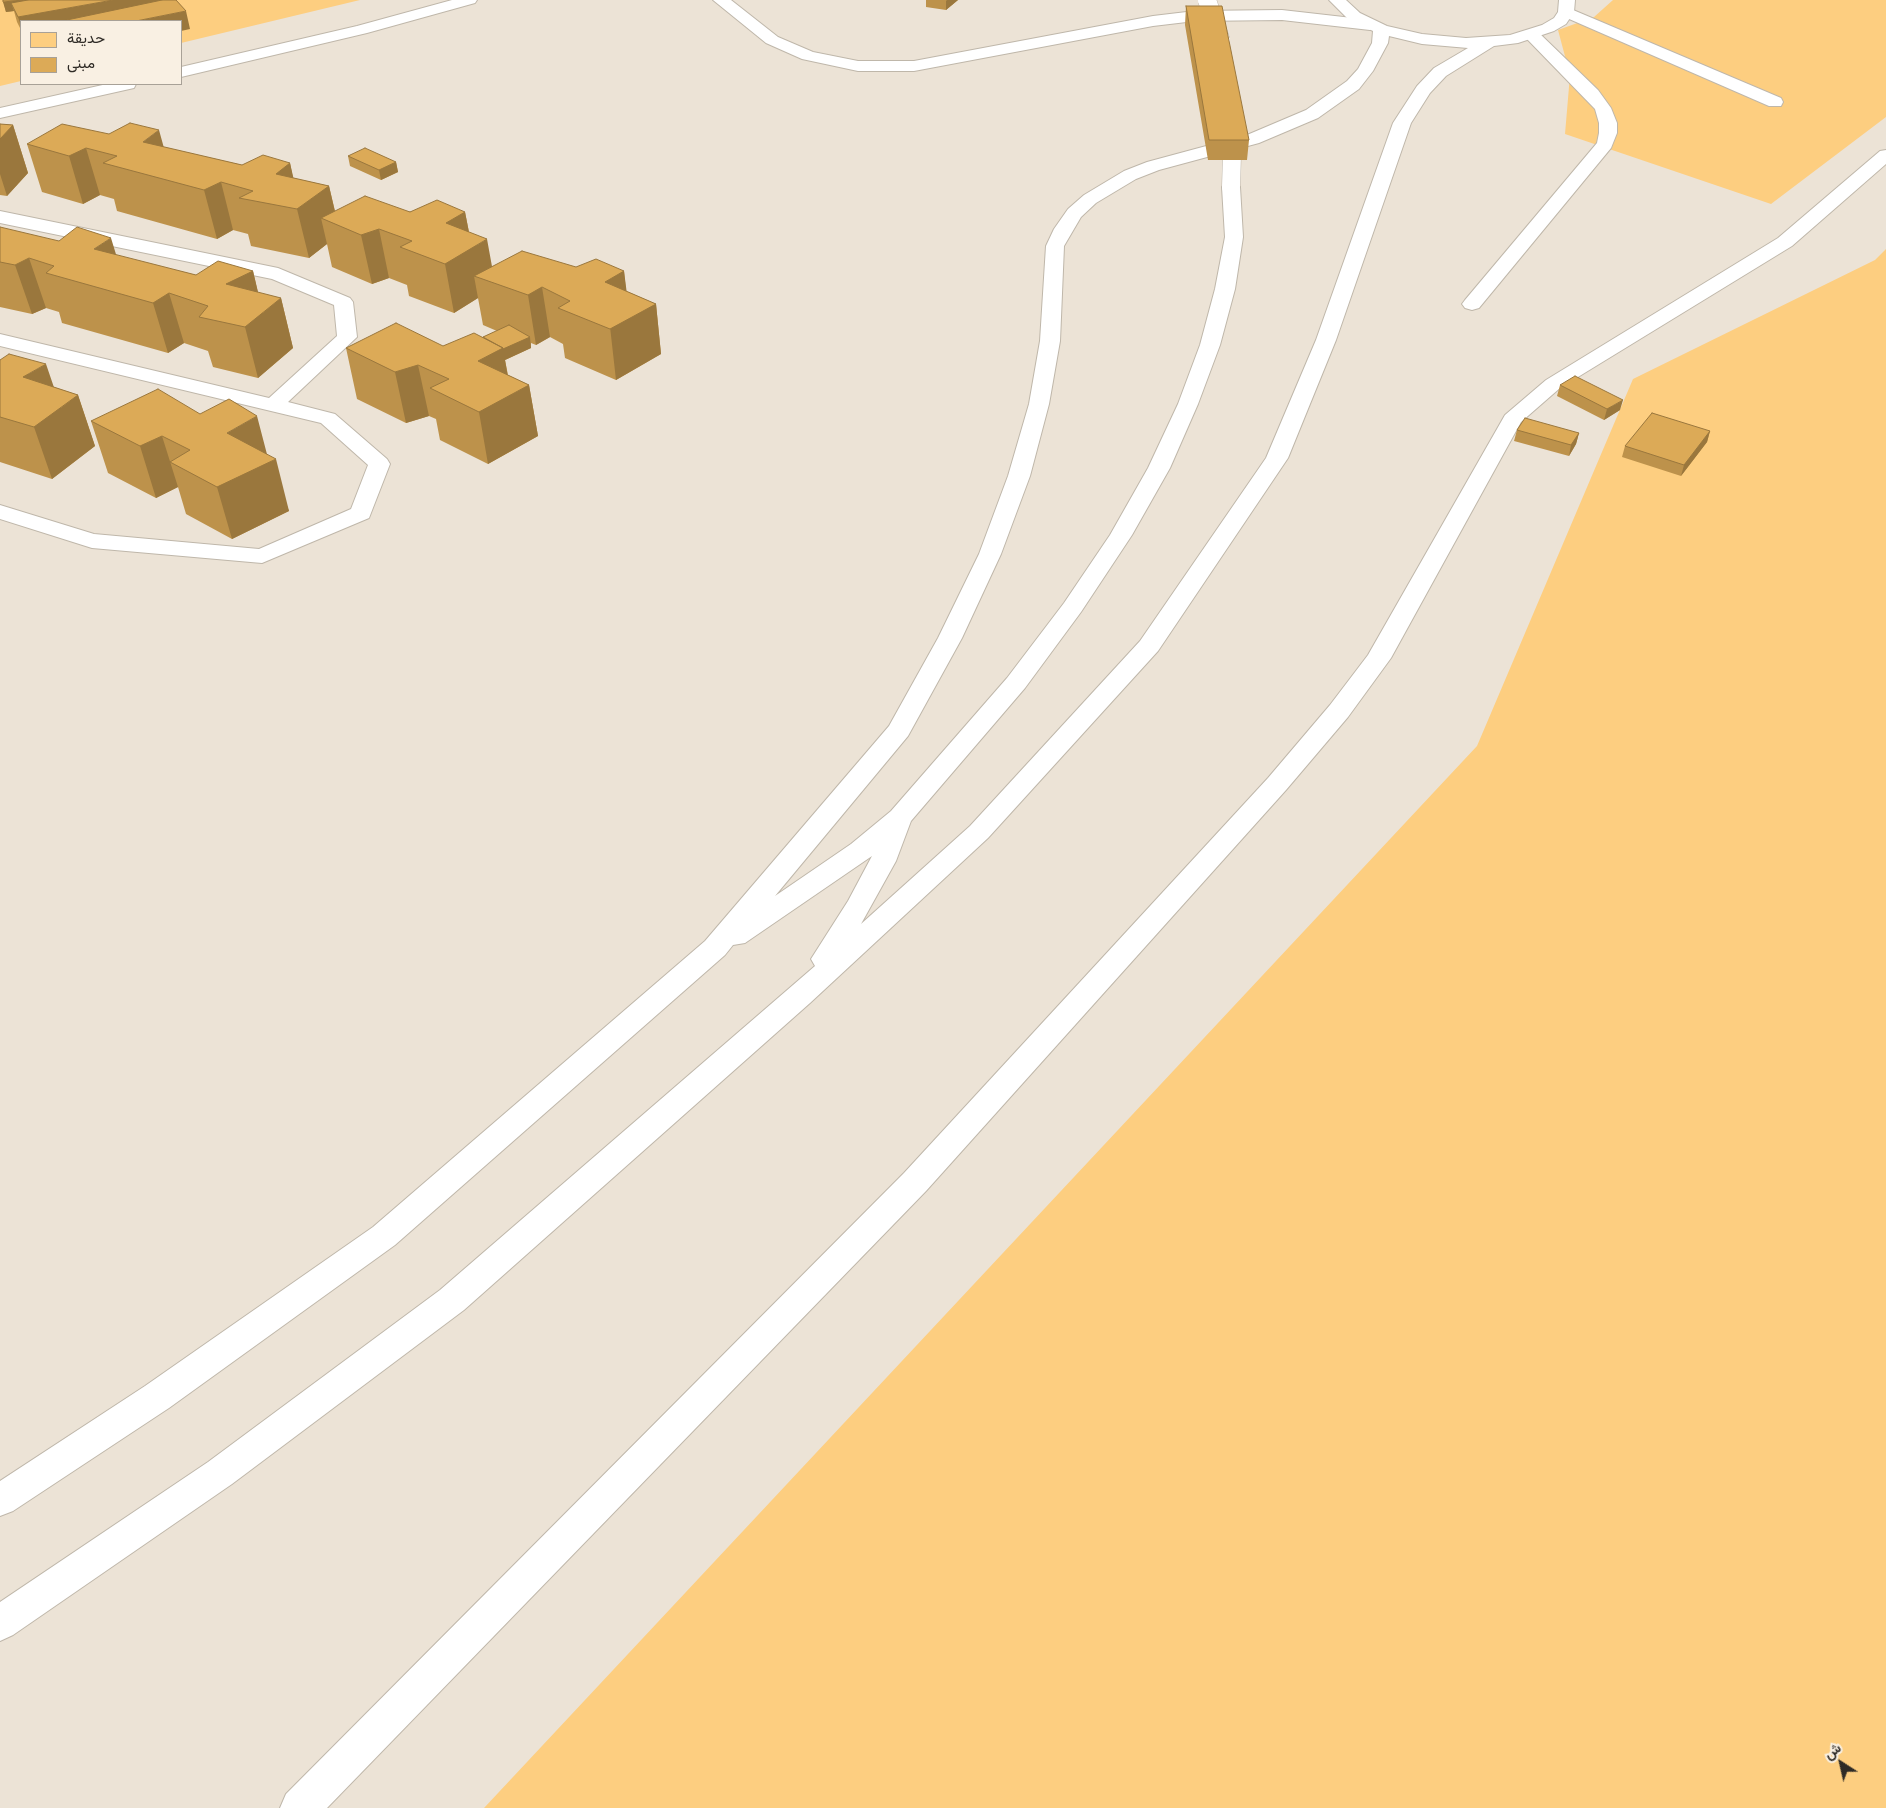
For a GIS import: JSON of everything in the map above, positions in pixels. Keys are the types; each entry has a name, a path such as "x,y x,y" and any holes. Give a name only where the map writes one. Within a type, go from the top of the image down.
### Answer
{"main road":[{"path":"182,72 361,30 469,0"},
{"path":"721,0 772,40 808,56 858,66 914,66 1153,21 1195,16 1282,15 1375,27 1422,39 1489,42 1532,35 1548,28 1560,21 1567,6 1775,102"},
{"path":"1207,0 1219,30 1224,57"},
{"path":"1153,21 1226,0"},
{"path":"715,948 898,730 950,638 990,554 1022,466 1040,404 1050,340 1053,264 1056,246 1063,229 1074,213 1090,199 1130,175 1162,163 1253,139 1312,114 1353,85 1365,71 1380,43 1375,27 1354,16 1337,0"},
{"path":"1472,304 1605,144 1608,133 1608,123 1603,108 1592,94 1532,35"},
{"path":"0,1623 220,1473 452,1300 800,996 978,832 1149,646 1277,458 1326,340 1402,123 1411,106 1440,72 1489,42"},
{"path":"0,113 124,85"},
{"path":"0,1500 157,1397 384,1236 715,948 822,878 860,851 900,817 1016,683 1074,606 1121,535 1158,468 1192,396 1210,345 1225,289 1234,237 1231,187 1233,104"},
{"path":"300,1808 916,1182 1277,784 1339,711 1379,658 1512,419 1553,384 1785,242 1886,155"},
{"path":"0,217 278,274 343,302 347,337 273,405"},
{"path":"0,340 328,418 379,464 361,513 262,556 92,541 0,512"},
{"path":"800,996 859,905 882,861 900,817"}],"green space":[{"path":"0,0 360,0 182,43 182,20 20,20 20,81 0,86"},
{"path":"1613,0 1886,0 1886,117 1771,204 1565,134 1570,75 1558,30 1594,17"},
{"path":"1886,249 1886,1808 484,1808 1477,746 1633,379 1875,260"}],"building":[{"path":"3,0 23,0 3,2"},
{"path":"28,0 113,0 18,17 11,3"},
{"path":"162,0 176,0 186,11 141,20 67,20"},
{"path":"1186,6 1222,6 1249,140 1209,140"},
{"path":"130,123 159,130 143,142 242,165 263,155 290,163 276,174 329,186 297,209 239,198 253,191 221,182 204,190 103,163 117,156 86,148 69,156 27,144 62,124 109,134"},
{"path":"0,124 13,125 0,139"},
{"path":"365,148 396,162 379,170 348,156"},
{"path":"365,196 410,212 437,200 465,212 446,223 487,239 445,264 400,247 412,241 379,229 361,235 321,218"},
{"path":"0,227 59,241 77,227 111,238 94,249 196,275 218,261 253,271 226,284 281,298 245,327 199,317 208,306 169,293 153,303 46,273 54,266 29,258 15,265 0,262"},
{"path":"522,251 576,267 596,259 624,271 605,282 656,304 610,329 558,308 570,301 542,287 528,295 474,276"},
{"path":"396,323 443,346 474,333 503,348 478,361 529,385 479,412 430,388 449,379 418,365 395,372 346,348"},
{"path":"509,325 530,337 503,349 483,337"},
{"path":"9,354 46,364 23,377 78,395 34,427 0,417 0,360"},
{"path":"1575,376 1623,400 1607,409 1560,385"},
{"path":"158,389 200,414 229,399 257,416 227,433 276,459 217,487 170,462 190,450 162,436 140,446 91,421"},
{"path":"1652,413 1710,431 1684,465 1625,446"},
{"path":"1525,418 1579,433 1571,445 1517,430"}]}
